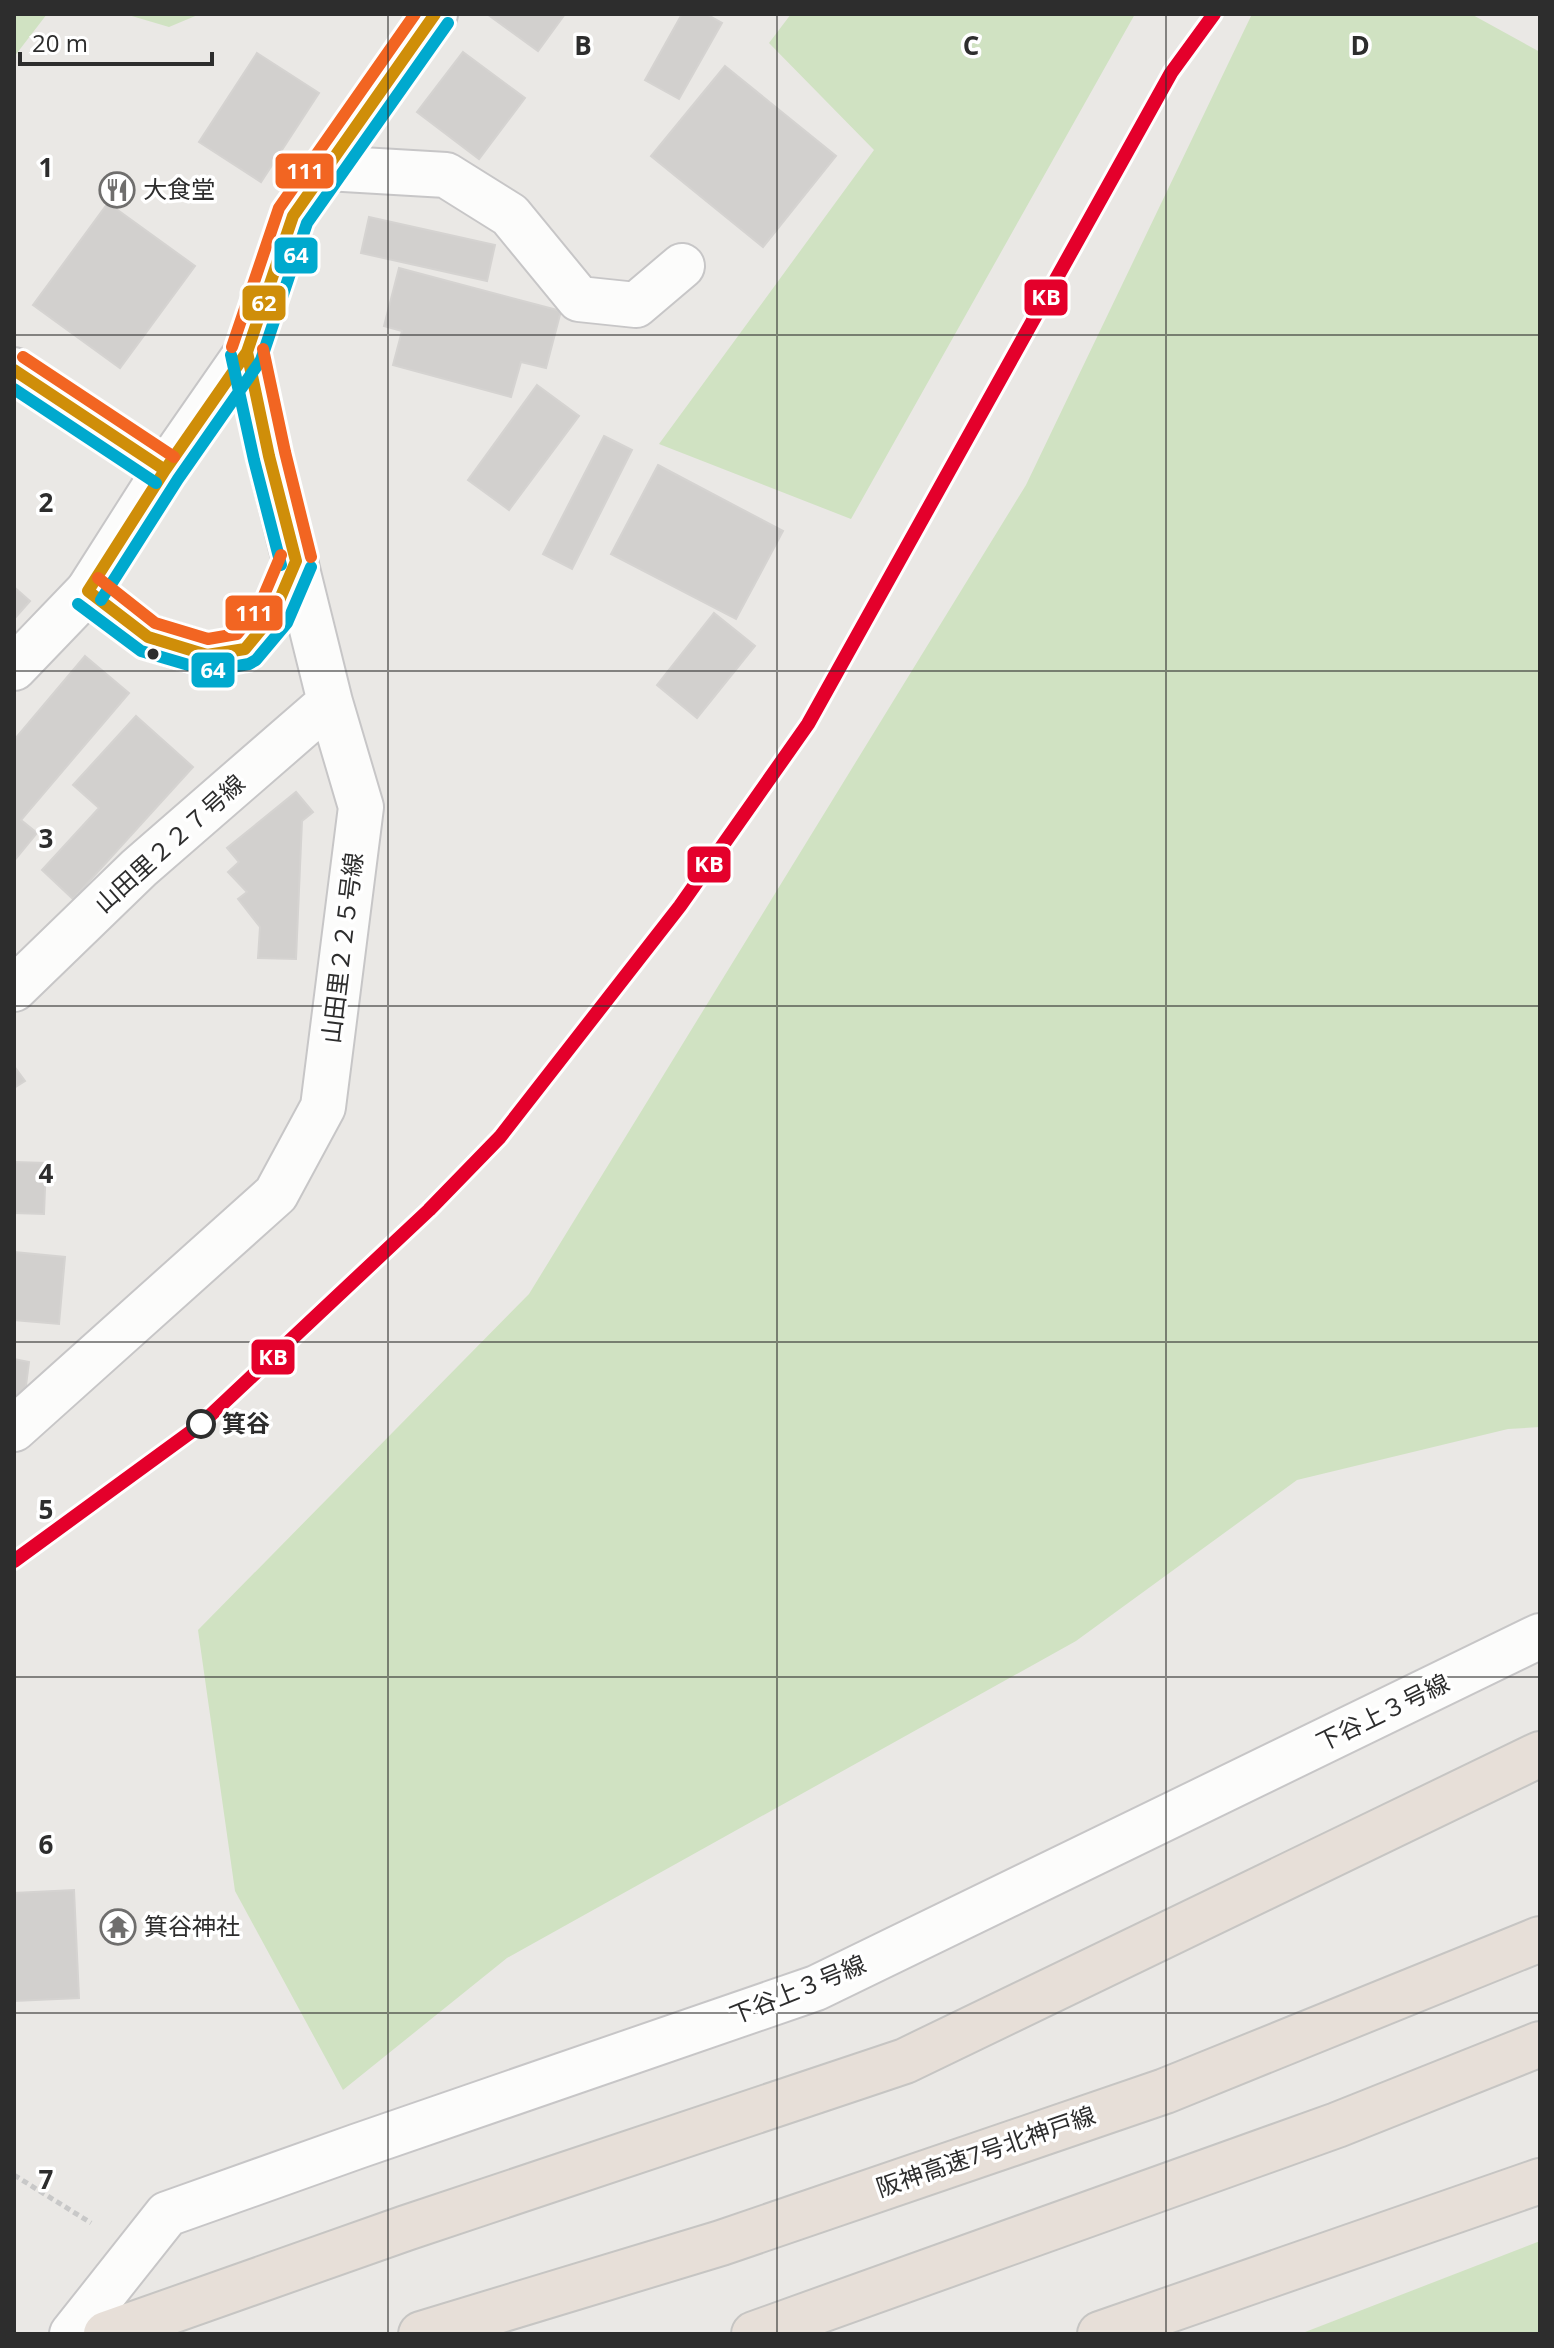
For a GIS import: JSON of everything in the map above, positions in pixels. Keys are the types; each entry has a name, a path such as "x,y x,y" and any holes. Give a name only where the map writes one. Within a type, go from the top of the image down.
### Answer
{"highway":[{"path":"106,2334 422,2223 905,2061 1540,1754"},
{"name":"阪神高速7号北神戸線","path":"421,2334 721,2243 1165,2091 1540,1939"},
{"path":"754,2334 1337,2125 1540,2044"},
{"path":"1100,2334 1540,2181"}],"street":[{"path":"14,668 88,591 165,470 247,352 293,216 435,14"},
{"path":"327,168 446,175 510,215 579,299 636,305 682,266"},
{"name":"山田里２２５号線","path":"14,1429 276,1194 323,1107 361,807 330,702 269,456 247,352"},
{"path":"14,370 165,470"},
{"path":"88,591 148,637 207,655 245,649 273,615 296,561"},
{"name":"山田里２２７号線","path":"14,989 139,868 330,702"},
{"name":"下谷上３号線","path":"72,2334 167,2214 816,1988 1540,1636"}],"path":[{"path":"14,2175 137,2252"}],"green space":[{"path":"14,14 47,14 14,57"},
{"path":"125,14 200,14 169,27"},
{"path":"791,14 1135,14 851,519 659,444 874,150 769,43"},
{"path":"1252,14 1471,14 1540,52 1540,1427 1508,1429 1297,1480 1076,1641 507,1958 343,2090 235,1891 198,1630 529,1294 1026,485"},
{"path":"1540,2241 1540,2334 1300,2334"}],"building":[{"path":"487,14 565,14 538,51"},
{"path":"682,14 706,14 722,23 679,99 645,80"},
{"path":"463,52 525,98 479,159 417,112"},
{"path":"257,53 319,93 261,182 199,142"},
{"path":"725,66 836,156 763,247 651,156"},
{"path":"108,203 195,266 120,368 33,305"},
{"path":"369,217 495,245 487,281 361,253"},
{"path":"399,268 561,311 546,368 521,362 511,397 393,365 402,331 384,326"},
{"path":"537,385 579,416 509,510 468,480"},
{"path":"604,436 632,450 572,569 543,554"},
{"path":"658,465 783,531 736,619 611,554"},
{"path":"14,587 30,601 14,619"},
{"path":"714,613 755,646 697,718 657,685"},
{"path":"85,656 129,693 21,820 37,833 14,861 14,740"},
{"path":"136,716 193,767 73,899 42,870 99,808 73,785"},
{"path":"296,792 313,812 302,821 296,959 258,958 260,927 238,899 247,892 228,872 239,862 227,848"},
{"path":"14,1066 25,1081 14,1088"},
{"path":"14,1162 46,1163 44,1214 14,1213"},
{"path":"14,1252 65,1257 59,1324 14,1320"},
{"path":"14,1359 29,1362 23,1409 14,1408"},
{"path":"74,1890 79,1998 14,2001 14,1893"}],"transit line":[{"name":"111","path":"232,347 279,208 415,14"},
{"name":"62","path":"88,591 165,470 247,352 293,216 435,14"},
{"name":"KB","path":"14,1561 199,1426 429,1210 500,1137 680,906 808,724 1171,73 1214,14"},
{"name":"64","path":"101,600 178,479 261,360 307,223 448,23"},
{"name":"111","path":"263,349 311,557"},
{"name":"62","path":"247,352 296,561"},
{"name":"64","path":"231,355 281,565"},
{"name":"111","path":"23,357 174,457"},
{"name":"62","path":"14,370 165,470"},
{"name":"64","path":"14,389 156,483"},
{"name":"111","path":"98,578 155,623 208,639 237,634 259,607 281,555"},
{"name":"62","path":"88,591 148,637 207,655 245,649 273,615 296,561"},
{"name":"64","path":"78,604 141,651 209,671 256,660 287,623 311,567"}],"place":[{"name":"大食堂","path":"117,190"},
{"name":"箕谷","path":"201,1424"},
{"name":"箕谷神社","path":"118,1927"}]}
